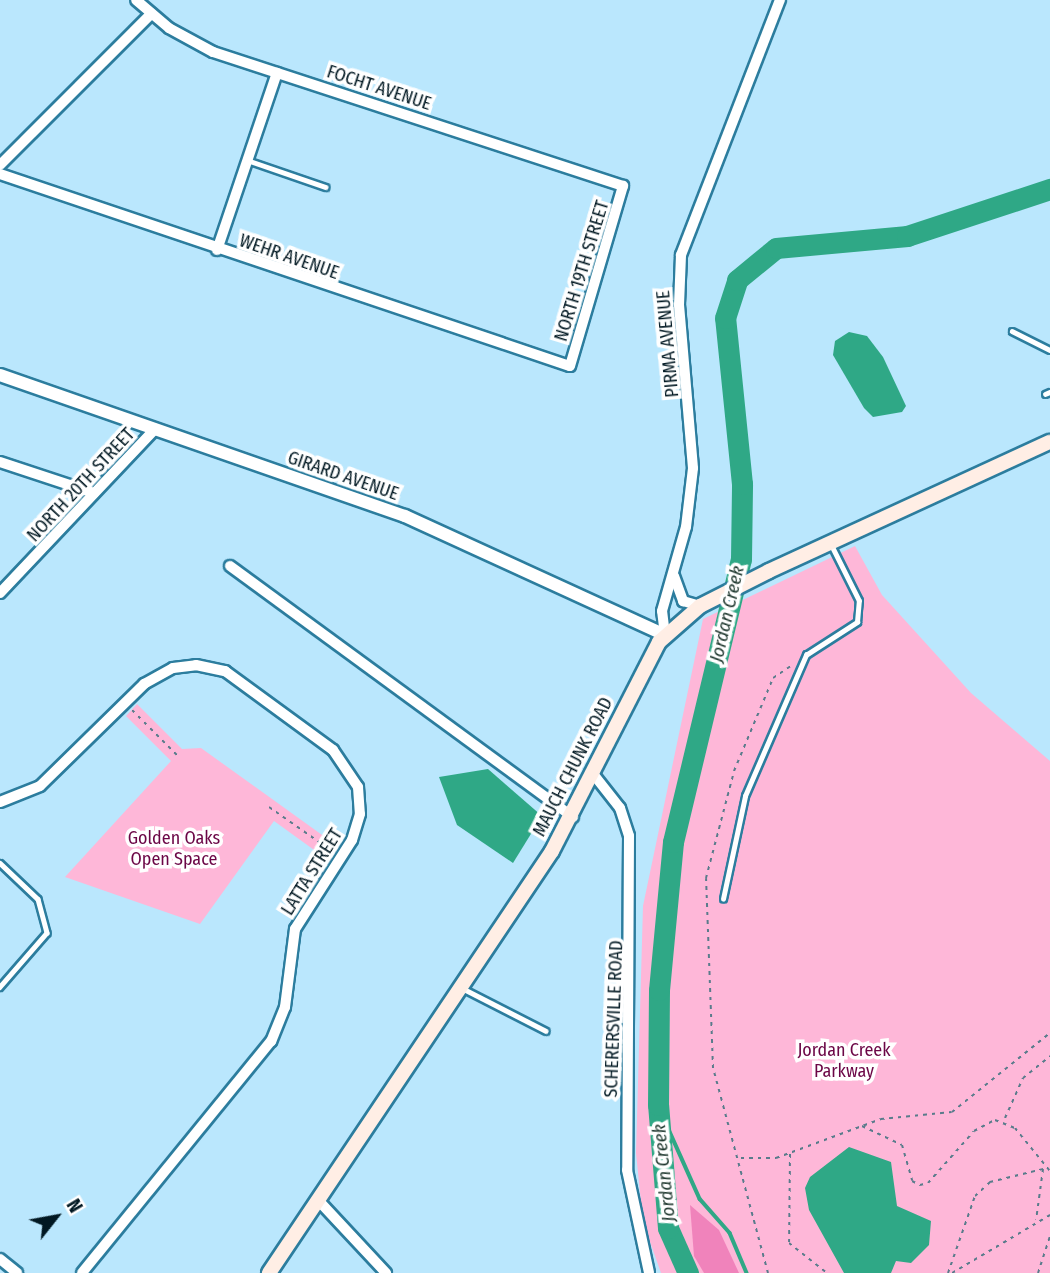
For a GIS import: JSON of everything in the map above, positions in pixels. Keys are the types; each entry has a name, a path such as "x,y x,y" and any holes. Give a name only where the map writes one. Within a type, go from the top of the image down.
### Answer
{"main road":[{"name":"MAUCH CHUNK ROAD","path":"269,1273 573,817 645,663 665,635 700,606 769,570 1050,442"}],"street":[{"name":"FOCHT AVENUE","path":"136,0 192,43 623,186"},
{"name":"PIRMA AVENUE","path":"665,635 662,611 674,576 693,468 679,305 681,256 780,0"},
{"path":"0,165 151,14"},
{"path":"217,250 277,73"},
{"name":"WEHR AVENUE","path":"0,173 217,250 570,366"},
{"name":"NORTH 19TH STREET","path":"570,366 623,186"},
{"name":"GIRARD AVENUE","path":"0,375 405,516 665,635"},
{"name":"NORTH 20TH STREET","path":"0,593 155,429"},
{"path":"0,461 94,494"},
{"path":"230,566 573,817"},
{"path":"674,576 683,601 700,606"},
{"name":"LATTA STREET","path":"0,802 40,786 124,702 156,676 181,666 211,667 238,680 333,750 353,775 360,814 341,857 295,929 283,1016 271,1041 82,1273"},
{"name":"SCHERERSVILLE ROAD","path":"594,775 620,808 629,836 628,1170 649,1273"},
{"path":"318,1200 386,1273"},
{"path":"0,1259 17,1273"}],"lane":[{"path":"247,160 326,187"},
{"path":"1012,331 1050,350"},
{"path":"723,899 745,796 806,655 857,622 859,601 829,541"},
{"path":"0,863 38,899 47,933 0,987"},
{"path":"461,988 546,1031"}],"path":[{"path":"768,1273 740,1158 713,1068 706,878 734,771 773,678 806,655"},
{"path":"124,702 179,757"},
{"path":"269,807 341,857"},
{"path":"740,1158 789,1153 861,1125 952,1112 1050,1033"},
{"path":"861,1125 901,1145 912,1181 920,1185 928,1183 974,1131 1005,1119 1023,1078 1050,1056"},
{"path":"1005,1119 1043,1169 1036,1220"},
{"path":"789,1153 789,1243 827,1273"},
{"path":"950,1273 975,1196 1005,1173 1043,1169 1050,1171"},
{"path":"950,1273 1036,1220 1050,1215"},
{"path":"1038,1273 1050,1237"}],"green space":[{"name":"Jordan Creek Parkway","path":"855,546 882,595 971,693 1050,761 1050,1273 661,1273 643,1222 636,1153 643,906 703,619"},
{"name":"Golden Oaks Open Space","path":"137,704 182,749 201,748 336,845 328,860 274,821 200,924 65,877 171,761 126,716"}],"shaded area":[{"path":"849,332 867,336 883,357 906,406 902,412 873,417 864,408 833,355 835,341"},
{"path":"488,769 542,816 513,863 457,825 439,777"},
{"path":"849,1147 891,1162 897,1206 931,1221 929,1245 911,1263 896,1261 891,1273 844,1273 809,1210 805,1188 810,1177"},
{"path":"690,1205 719,1230 739,1273 704,1273 694,1256"}],"waterway":[{"name":"Jordan Creek","path":"688,1273 668,1228 658,1105 659,990 673,842 741,559 742,484 725,318 737,280 776,248 907,236 1050,189"},
{"path":"658,1105 700,1199 730,1233 747,1273"}]}
